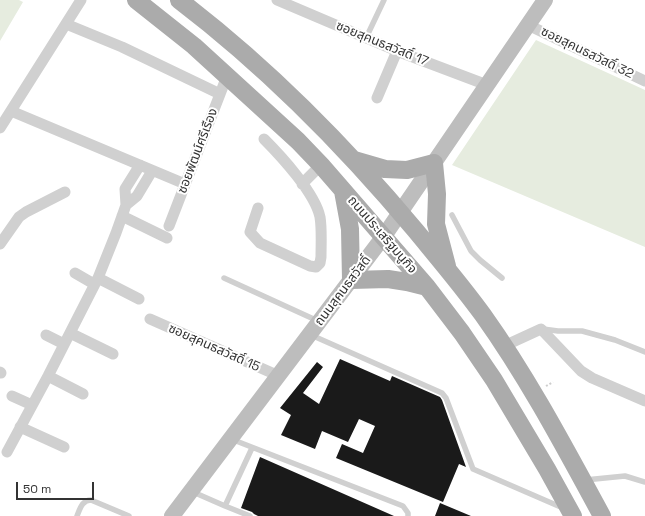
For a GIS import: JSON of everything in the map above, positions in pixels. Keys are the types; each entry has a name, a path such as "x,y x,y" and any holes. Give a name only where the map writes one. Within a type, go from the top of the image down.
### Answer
{"main road":[{"name":"ถนนประเสริฐมนูกิจ","path":"136,0 194,46 298,141 384,236 427,287 462,333 494,380 547,469 571,514"},
{"path":"179,0 230,41 316,120 354,160 448,269 484,316 528,384 602,516"},
{"name":"ถนนสุคนธสวัสดิ์","path":"172,516 384,236 545,0"},
{"path":"298,141 316,120"},
{"path":"354,160 385,169 407,170 434,163 437,194 436,224 448,269"},
{"path":"343,190 350,229 351,280 388,279 427,287"},
{"path":"462,333 484,316"}],"street":[{"path":"0,128 81,0"},
{"name":"ซอยสุคนธสวัสดิ์ 17","path":"277,0 397,51 487,85"},
{"path":"66,24 122,47 220,94"},
{"name":"ซอยสุคนธสวัสดิ์ 32","path":"528,24 645,81"},
{"path":"376,98 397,51"},
{"name":"ซอยพัฒน์ศรีเรือง","path":"169,226 227,76"},
{"path":"11,111 185,184"},
{"path":"258,208 250,232 254,238 260,243 310,266 316,267 320,263 320,216 308,192 264,139"},
{"path":"7,452 48,376 96,281 126,205 125,189 140,165"},
{"path":"302,184 321,165"},
{"path":"126,205 137,196 152,171"},
{"path":"0,244 19,217 65,192"},
{"path":"122,216 167,238"},
{"path":"75,273 139,299"},
{"name":"ซอยสุคนธสวัสดิ์ 15","path":"150,319 279,376"},
{"path":"504,346 541,328 581,371 592,378 645,401"},
{"path":"70,332 113,354"},
{"path":"46,336 64,344"},
{"path":"48,376 84,394"},
{"path":"12,396 32,405"},
{"path":"20,427 64,448"}],"lane":[{"path":"366,38 384,0"},
{"path":"452,215 471,251 502,278"},
{"path":"224,278 320,322"},
{"path":"541,328 558,331 582,331 615,340 645,352"},
{"path":"310,335 442,393 446,398 473,469 571,514"},
{"path":"231,439 403,506 408,516"},
{"path":"226,506 252,448"},
{"path":"583,481 625,476 645,482"},
{"path":"191,492 250,516"},
{"path":"76,516 84,502 91,500 128,516"}],"shaded area":[{"path":"0,0 19,0 23,2 0,41"},
{"path":"536,40 645,90 645,247 452,165"}],"building":[{"path":"340,359 390,381 392,376 440,397 466,467 459,464 443,502 336,458 342,444 363,453 375,426 359,419 348,442 322,431 315,449 281,435 291,415 280,408 317,362 323,367 303,393 319,404"},
{"path":"260,457 394,516 258,516 241,508"},
{"path":"440,503 471,516 435,516"}]}
